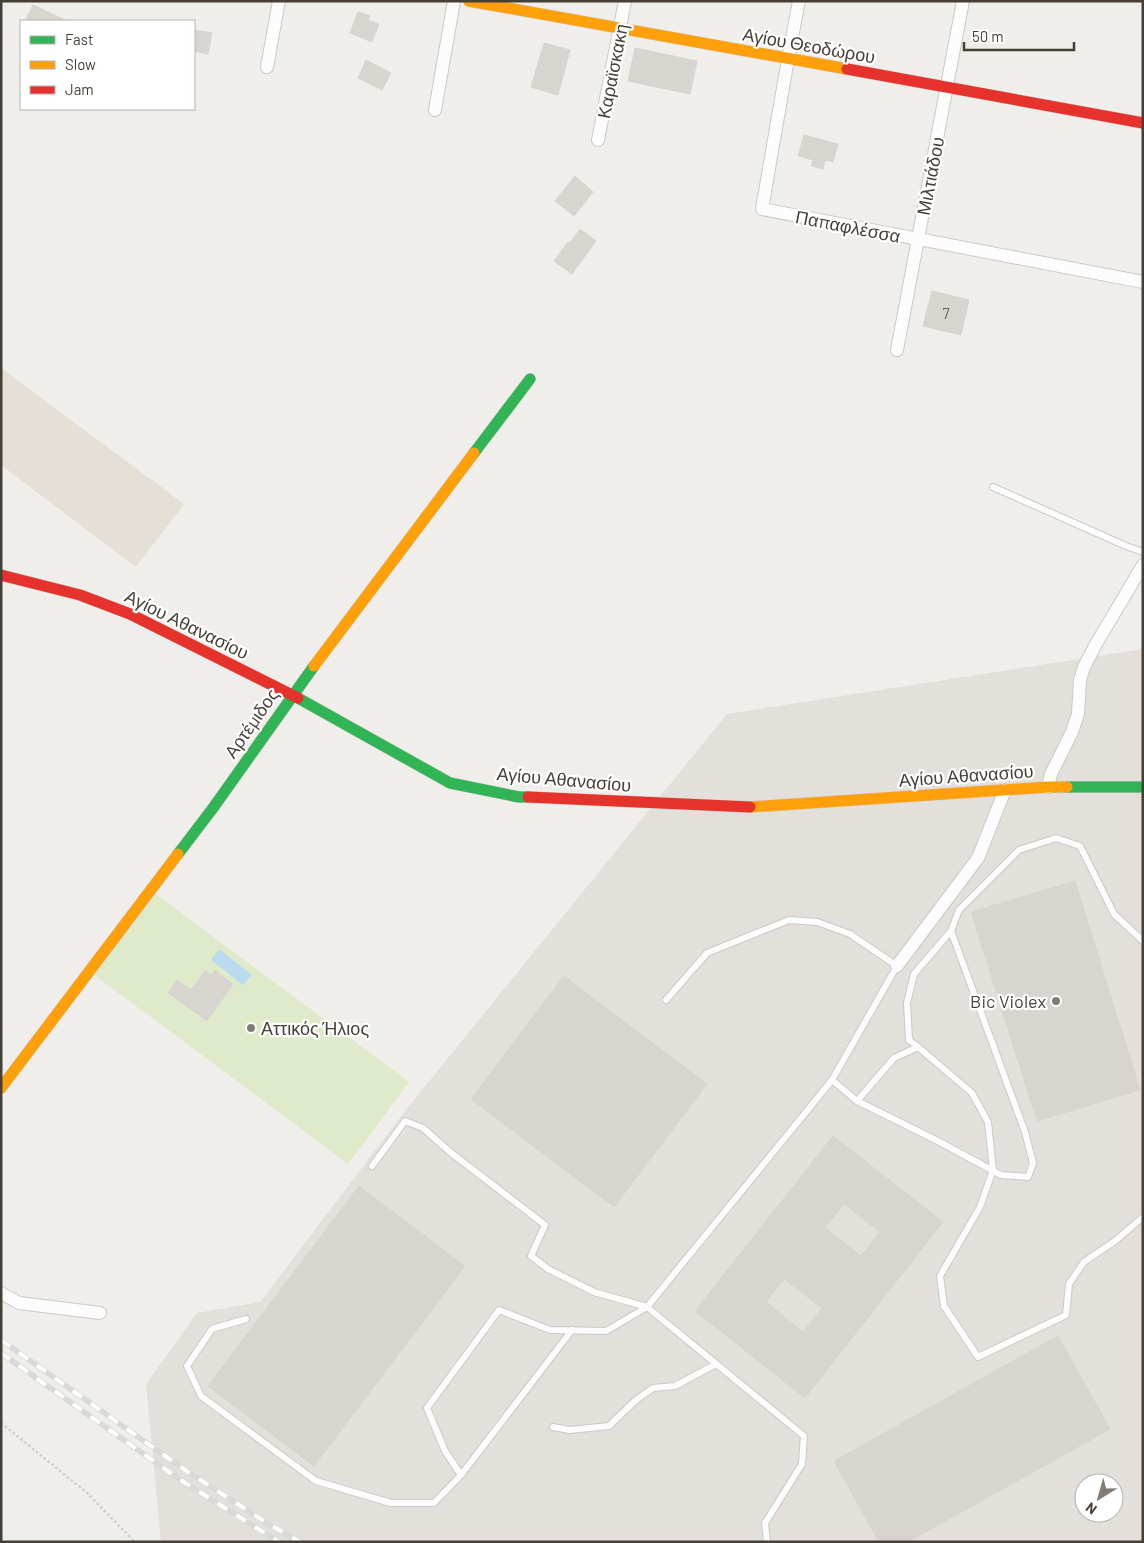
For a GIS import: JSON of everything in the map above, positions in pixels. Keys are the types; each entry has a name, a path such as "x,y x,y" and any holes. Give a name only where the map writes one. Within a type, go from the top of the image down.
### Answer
{"street":[{"path":"267,68 279,1"},
{"path":"435,110 454,1"},
{"name":"Αγίου Θεοδώρου","path":"469,1 1143,123"},
{"name":"Καραϊσκακη","path":"598,140 625,1"},
{"name":"Παπαφλέσσα","path":"799,1 762,209 1143,282"},
{"name":"Μιλτιάδου","path":"898,350 963,1"},
{"name":"Αρτέμιδος","path":"1,1088 213,808 292,695 530,379"},
{"path":"1048,787 1051,774 1072,732 1078,714 1080,680 1084,667 1143,565"},
{"name":"Αγίου Αθανασίου","path":"1,575 80,595 130,614 292,695 450,783 519,796 744,806 1048,787 1143,787"},
{"path":"897,966 978,858 1005,790"},
{"path":"1,1292 19,1303 100,1313"}],"lane":[{"path":"993,487 1143,552"},
{"path":"1143,941 1114,914 1080,846 1056,838 1019,850 959,910 951,931 914,974 907,1003 909,1040 972,1094 988,1122 993,1170 980,1207 940,1276 944,1306 978,1357 1066,1314 1069,1284 1084,1262 1115,1241 1143,1217"},
{"path":"461,1475 445,1451 427,1408 500,1310 550,1330 606,1331 648,1307 832,1080 897,966 850,934 817,922 789,920 707,953 666,1000"},
{"path":"832,1080 856,1101 936,1140 1001,1175 1028,1177 1033,1163 1025,1132 951,931"},
{"path":"856,1101 894,1058 918,1047"},
{"path":"372,1166 406,1121 423,1128 450,1152 545,1225 531,1256 548,1269 594,1292 648,1307 804,1436 802,1464 765,1522 767,1542"},
{"path":"246,1319 212,1329 187,1366 201,1396 316,1481 392,1503 434,1503 461,1475 572,1330"},
{"path":"553,1427 570,1430 609,1426 636,1400 653,1388 675,1386 716,1364"}],"path":[{"path":"1,1423 86,1492 135,1542"}],"shaded area":[{"path":"1,368 184,504 136,567 1,465"},
{"path":"1143,649 1143,1542 161,1542 146,1384 197,1313 260,1302 409,1106 727,714"}],"green space":[{"name":"Αττικός Ήλιος","path":"153,892 409,1082 348,1164 93,974"}],"water":[{"path":"219,949 252,975 243,985 211,960"}],"building":[{"path":"33,5 65,20 26,20"},
{"path":"358,12 370,16 368,20 379,24 372,42 350,33"},
{"path":"195,30 212,33 208,54 195,51"},
{"path":"544,43 570,50 558,95 531,87"},
{"path":"635,48 697,61 690,94 628,81"},
{"path":"366,60 391,73 382,90 358,78"},
{"path":"804,135 838,144 833,162 825,160 823,169 811,166 813,160 798,156"},
{"path":"575,176 593,192 574,216 555,201"},
{"path":"580,229 596,241 572,274 554,261"},
{"path":"932,291 969,300 961,335 923,326"},
{"name":"Bic Violex","path":"1075,881 1140,1090 1037,1121 971,912"},
{"path":"215,970 233,984 207,1021 168,993 177,980 191,990 205,971 211,975"},
{"path":"564,976 707,1084 614,1207 471,1099"},
{"path":"833,1136 943,1222 805,1398 695,1311","holes":["844,1204 880,1232 861,1256 825,1228","784,1279 822,1308 803,1332 766,1302"]},
{"path":"359,1186 465,1266 314,1466 208,1386"},
{"path":"1058,1336 1110,1429 908,1542 879,1542 834,1461"}],"railway":[{"path":"1,1340 185,1470 300,1542"},
{"path":"1,1353 179,1479 279,1542"}],"traffic: fast":[{"path":"474,453 530,379"},
{"path":"178,854 314,666"},
{"path":"298,698 450,783 519,797 528,797"},
{"path":"1067,787 1143,787"}],"traffic: slow":[{"path":"469,1 847,69"},
{"path":"314,666 474,453"},
{"path":"750,807 1067,787"},
{"path":"1,1088 178,854"}],"traffic: jam":[{"path":"847,69 1143,123"},
{"path":"1,575 80,595 130,614 298,698"},
{"path":"528,797 750,807"}],"place":[{"name":"Bic Violex","path":"1056,1001"},
{"name":"Αττικός Ήλιος","path":"251,1028"}]}
